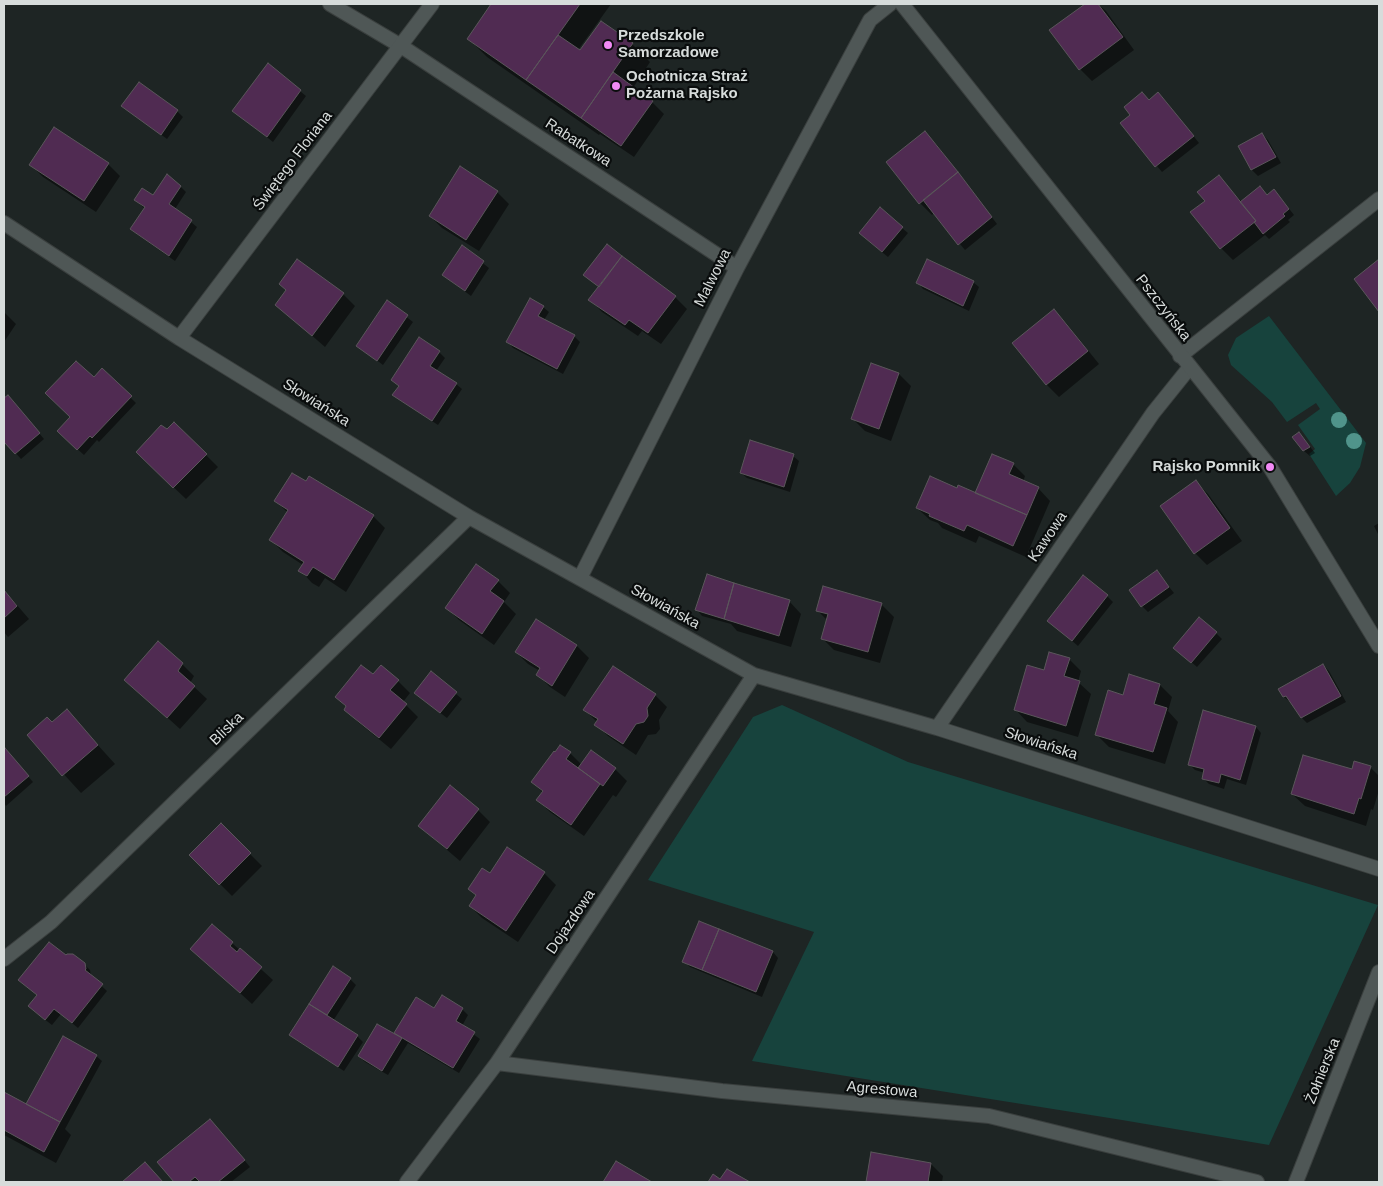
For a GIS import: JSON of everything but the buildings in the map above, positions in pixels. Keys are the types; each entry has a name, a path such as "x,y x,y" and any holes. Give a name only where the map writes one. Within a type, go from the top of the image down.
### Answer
{"street":[{"name":"Rabatkowa","path":"330,4 400,46 737,268"},
{"name":"Świętego Floriana","path":"179,338 432,4"},
{"name":"Malwowa","path":"580,578 737,268 870,20 890,4"},
{"name":"Pszczyńska","path":"902,4 1270,467 1379,646"},
{"path":"1180,356 1379,199"},
{"name":"Słowiańska","path":"4,223 179,338 469,517 754,675 937,728 1379,870"},
{"name":"Kawowa","path":"937,728 1153,413 1190,367"},
{"name":"Bliska","path":"4,959 51,922 469,517"},
{"name":"Dojazdowa","path":"407,1182 497,1063 754,675"},
{"name":"Żołnierska","path":"1296,1182 1379,972"},
{"name":"Agrestowa","path":"497,1063 722,1091 989,1116 1256,1182"}],"green space":[{"path":"1269,316 1366,443 1360,467 1350,483 1336,496 1309,454 1315,449 1298,425 1320,409 1316,403 1287,422 1272,402 1231,365 1228,355 1236,338"},
{"path":"782,705 908,762 1378,905 1269,1145 752,1061 814,932 648,880 753,717"}],"place":[{"name":"Przedszkole Samorzadowe","path":"608,45"},
{"name":"Ochotnicza Straż Pożarna Rajsko","path":"616,86"},
{"name":"Rajsko Pomnik","path":"1270,467"}]}
